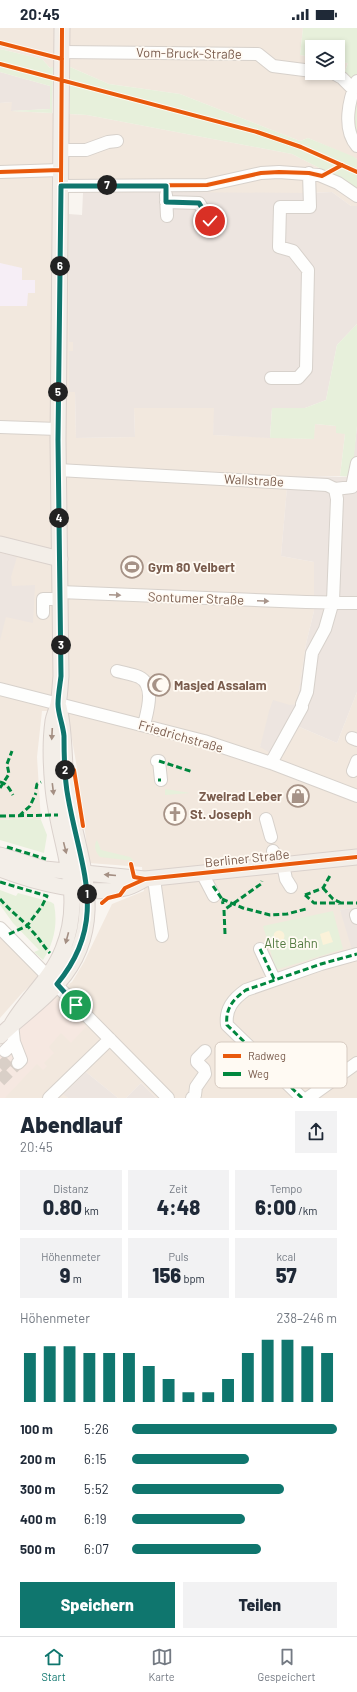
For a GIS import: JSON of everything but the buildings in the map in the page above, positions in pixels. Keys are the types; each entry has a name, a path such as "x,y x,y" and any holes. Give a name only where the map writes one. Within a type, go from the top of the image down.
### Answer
{"main road":[{"path":"53,980 58,960 67,938 71,915 70,872 53,789 51,738 61,676 58,429 59,294 65,249 60,170 62,28"},
{"path":"0,544 60,559"},
{"path":"0,1036 12,1024 24,1004 72,963 83,940 86,920 86,874 68,797 63,723 56,710"},
{"name":"Berliner Straße","path":"0,855 45,869 150,879 202,873 277,861 355,858"},
{"name":"Berliner Straße","path":"0,869 26,878 87,890 100,891 125,888 150,879"}],"street":[{"name":"Vom-Bruck-Straße","path":"62,52 258,54 273,66 305,70"},
{"path":"345,80 355,85 349,109 349,123 350,132 357,146"},
{"path":"60,150 86,150 108,142 117,141"},
{"path":"0,172 60,170"},
{"path":"61,186 207,185 279,172 309,173 333,180 357,196"},
{"path":"271,378 298,378 306,369 308,270 292,251 279,247 280,207 310,207 309,173"},
{"path":"166,186 167,216"},
{"path":"166,202 199,203 210,221"},
{"path":"0,427 58,429"},
{"path":"272,767 302,706 307,692 312,653 325,629 333,601 337,499 335,489 352,487 357,463"},
{"name":"Wallstraße","path":"58,470 327,485 335,489"},
{"name":"Sontumer Straße","path":"43,613 43,599 60,595 306,602 357,602"},
{"path":"117,671 139,677 145,683 150,699 144,724"},
{"name":"Friedrichstraße","path":"0,688 56,710 144,724 204,741 272,767 351,776 357,796"},
{"path":"157,761 159,761 161,780"},
{"path":"266,819 271,837"},
{"path":"277,861 290,887"},
{"path":"202,873 214,896"},
{"path":"150,879 162,936"},
{"path":"2,933 53,980 168,1098"},
{"path":"260,949 274,979"},
{"path":"245,1042 228,1025 226,1015 237,996 246,990 274,979 357,954"},
{"path":"12,1024 14,1054"},
{"path":"49,1098 110,1039"},
{"path":"192,1098 195,1095 196,1087 205,1074 204,1070 197,1062 197,1059 205,1051"},
{"path":"347,1071 356,1065"},
{"path":"292,1088 302,1098"},
{"path":"308,1098 323,1088"}],"shaded area":[{"path":"0,28 303,28 300,55 305,56 305,80 345,79 357,142 357,159 308,138 300,141 180,94 109,84 70,67 50,68 42,59 0,49"},
{"path":"345,63 348,63 345,71"},
{"path":"0,72 50,86 50,109 11,111 12,102 0,103"},
{"path":"12,102 12,111 87,115 292,154 337,177 357,192 357,206 351,206 332,192 69,193 69,342 73,342 73,351 69,351 69,392 75,391 76,438 135,437 134,408 215,408 213,435 313,439 315,424 336,426 345,434 340,476 288,477 281,556 314,562 314,611 306,644 297,705 290,705 265,733 260,747 295,725 337,743 357,692 357,907 340,910 357,949 357,1098 156,1098 141,1083 126,1098 118,1098 86,1072 64,1093 68,1098 0,1098 51,996 72,982 84,962 112,904 144,891 142,867 89,863 77,768 67,711 42,711 37,757 41,820 27,818 0,820 0,103"},
{"path":"332,192 351,206 357,206 357,324 337,345 326,400 305,408 272,408 270,438 213,435 214,408 134,408 135,437 76,438 75,392 69,392 69,351 73,351 73,342 69,342 69,214 82,215 83,193"},
{"path":"0,263 22,268 22,280 35,280 35,293 28,293 27,306 0,306"},
{"path":"357,426 357,692 337,743 295,725 277,757 260,747 269,711 273,700 290,705 297,704 306,644 314,611 314,562 281,556 288,476 351,477"},
{"path":"0,553 17,557 11,577 12,586 35,585 33,623 6,617 0,641"},
{"path":"357,907 357,949 352,950 340,910"},
{"path":"0,936 40,977 23,992 0,1018"},
{"path":"51,996 59,1001 86,1027 71,1043 61,1033 49,1047 54,1053 44,1063 47,1066 43,1070 37,1064 5,1098 0,1098 0,1051"},
{"path":"86,1072 118,1098 68,1098 63,1094"},
{"path":"141,1083 156,1098 126,1098"}],"green space":[{"path":"303,28 357,28 357,81 349,79 345,75 348,63 345,63 345,40 305,40 305,56 300,55"},
{"path":"0,49 42,59 50,68 53,67 52,113 11,111 50,109 50,86 0,72"},
{"path":"70,67 109,84 180,94 300,141 308,138 352,156 357,159 357,192 337,177 292,154 87,115 70,114"},
{"path":"357,90 357,142 352,110"},
{"path":"357,324 357,426 352,477 340,476 345,434 336,433 336,426 315,424 314,439 270,438 272,408 305,408 326,400 337,345"},
{"path":"165,789 190,793 165,795"},
{"path":"27,818 41,820 47,835 44,853 0,840 0,820"},
{"path":"97,840 101,850 130,857 134,861 100,857 97,854 95,845"},
{"path":"0,890 16,896 18,893 54,904 56,919 54,933 50,947 43,960 34,952 39,950 13,923 0,905"},
{"name":"Alte Bahn","path":"333,911 343,949 276,970 263,926"}],"sand":[{"path":"279,930 283,932 285,936 283,940 279,942 275,940 273,936 275,932"},
{"path":"329,931 333,942 323,945 320,934"}],"tunnel":[{"path":"0,1068 11,1057"},
{"path":"0,1081 18,1063"}],"marked path":[{"path":"0,788 9,774 7,764 12,751"},
{"path":"159,761 193,772"},
{"path":"0,782 6,785 13,795"},
{"path":"36,789 37,784 41,782"},
{"path":"19,816 30,806 36,793"},
{"path":"0,816 58,815"},
{"path":"7,847 46,859"},
{"path":"305,895 323,888 331,874"},
{"path":"225,934 224,910 261,884 262,881"},
{"path":"0,882 47,896 42,906 27,926 7,935"},
{"path":"213,886 222,899 223,904"},
{"path":"323,888 333,899 341,903"},
{"path":"305,895 314,903 357,903"},
{"path":"0,899 37,936 50,953"},
{"path":"222,899 243,908 270,915 287,914 306,909"},
{"path":"260,949 274,979"},
{"path":"244,1042 227,1025 227,1014 237,997 246,990 321,964 357,954"},
{"path":"292,1088 302,1098"}],"cycle path":[{"path":"62,28 61,186 207,185 261,173 309,173 322,176 342,165"},
{"path":"0,43 62,59"},
{"path":"0,64 257,132 301,147 357,172"},
{"path":"0,172 60,170"},
{"path":"65,760 74,770 83,826"},
{"path":"131,864 134,877 145,879 357,857"},
{"path":"102,903 108,898 120,895 125,888 145,879"}],"place":[{"name":"Gym 80 Velbert","path":"132,567"},
{"name":"Masjed Assalam","path":"159,685"},
{"name":"Zweirad Leber","path":"298,796"},
{"name":"St. Joseph","path":"175,814"}],"route":[{"path":"76,1005 57,984 67,972 79,950 83,940 87,911 86,874 75,832 66,785 63,723 58,704 61,676 58,440 61,186 166,186 166,202 199,203 210,221"}]}
